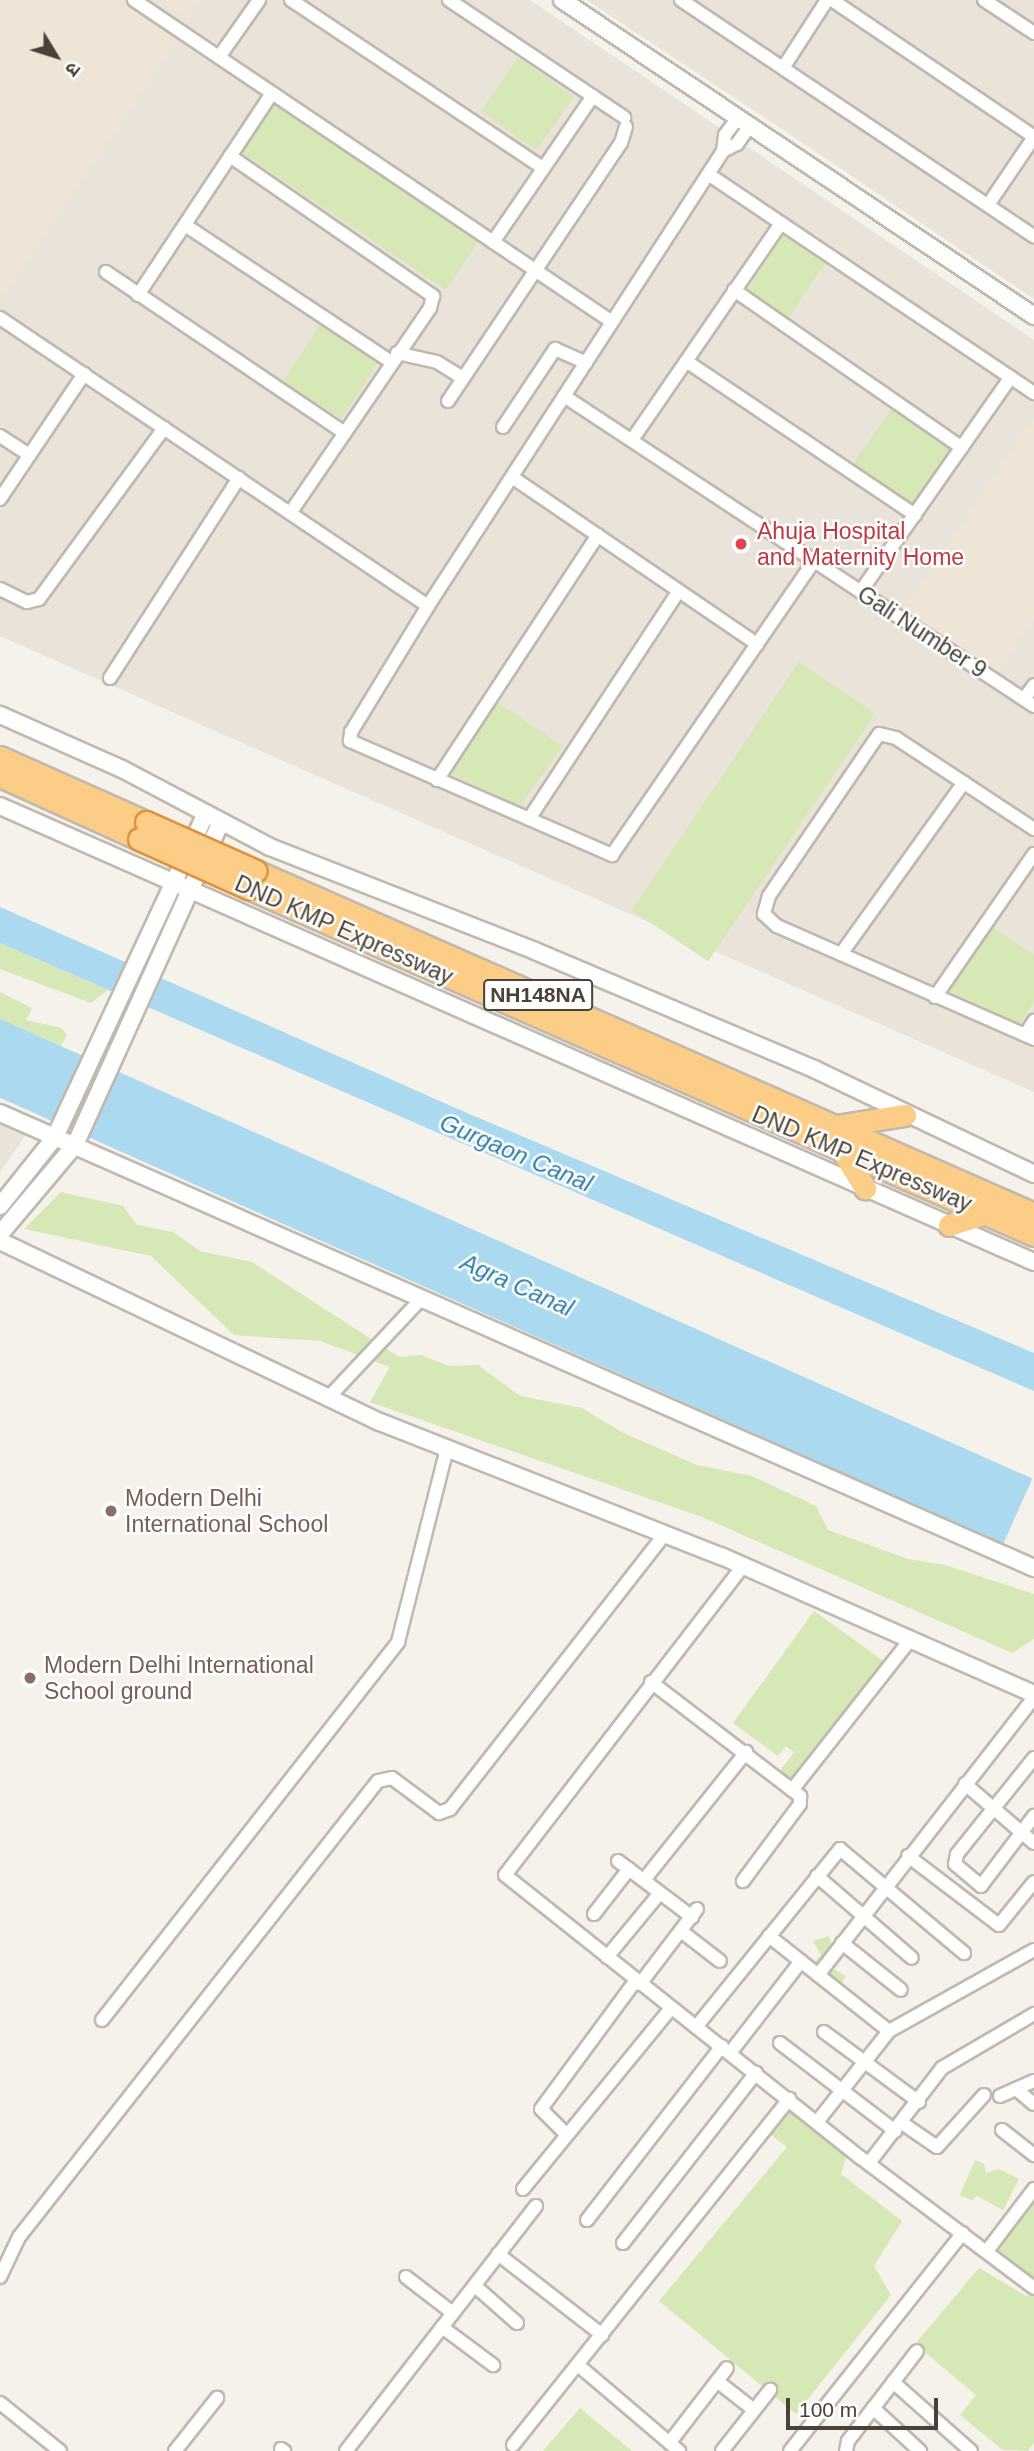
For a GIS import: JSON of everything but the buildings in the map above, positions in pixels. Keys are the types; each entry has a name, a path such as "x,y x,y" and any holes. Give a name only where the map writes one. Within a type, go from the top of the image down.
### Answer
{"highway":[{"name":"DND KMP Expressway","path":"0,757 143,831 753,1112 1034,1235"},
{"name":"DND KMP Expressway","path":"0,776 143,831 828,1123 1034,1214"},
{"path":"828,1123 905,1115"},
{"path":"842,1151 865,1188"},
{"path":"949,1225 986,1213"}],"street":[{"path":"134,0 612,322"},
{"path":"219,57 259,0"},
{"path":"292,0 543,168"},
{"path":"448,401 533,269 621,143 625,122 593,96 449,0"},
{"path":"562,0 1034,316"},
{"path":"681,0 1034,236"},
{"path":"783,68 829,0 1034,137 988,205"},
{"path":"988,1 1034,33"},
{"path":"138,295 272,93"},
{"path":"493,242 593,96"},
{"path":"743,123 737,144 723,151 428,606 349,738 437,780 608,853 617,852 814,561"},
{"path":"230,156 430,292 430,307 290,513"},
{"path":"708,174 1034,393"},
{"path":"632,440 781,223"},
{"path":"185,225 394,358 437,362 463,378"},
{"path":"106,272 345,433"},
{"path":"734,290 962,447"},
{"path":"0,318 428,606"},
{"path":"503,427 555,349 586,363"},
{"path":"686,361 915,515"},
{"path":"0,499 84,374"},
{"path":"860,591 1011,377"},
{"name":"Gali Number 9","path":"564,396 1029,702"},
{"path":"0,589 27,602 39,599 164,428"},
{"path":"0,436 29,455"},
{"path":"512,477 757,644"},
{"path":"110,678 239,478"},
{"path":"437,780 598,535"},
{"path":"529,819 679,591"},
{"path":"1029,702 1034,685"},
{"path":"0,715 122,769 205,816 270,847 535,951 802,1063 905,1115 1034,1174"},
{"path":"1034,829 891,734 876,737 764,906 764,914 777,926 935,997 1030,1037 1034,1021"},
{"path":"841,954 964,782"},
{"path":"0,806 1034,1262"},
{"path":"0,1206 58,1129 205,816"},
{"path":"0,1234 78,1139 192,892 221,822"},
{"path":"935,997 1034,854"},
{"path":"0,1112 58,1129 422,1298 1034,1568"},
{"path":"0,1241 329,1397 447,1448 743,1566 1034,1696 818,1975"},
{"path":"329,1397 422,1298"},
{"path":"102,2020 398,1642 447,1448"},
{"path":"0,2277 19,2238 378,1781 392,1778 439,1813 450,1809 665,1534"},
{"path":"743,1566 651,1682 505,1875 869,2163 1034,2288"},
{"path":"792,1790 910,1640"},
{"path":"651,1682 747,1752 800,1796 800,1804 743,1881"},
{"path":"644,1880 747,1752"},
{"path":"1034,1758 954,1862 981,1886 1034,1816"},
{"path":"965,1784 1034,1843"},
{"path":"696,2027 840,1849 964,1954"},
{"path":"908,1856 999,1925 1034,1882"},
{"path":"566,2134 541,2109 638,1982 695,1913 660,1893 624,1865 594,1914"},
{"path":"817,1876 912,1958"},
{"path":"607,1957 660,1893"},
{"path":"681,1931 720,1961"},
{"path":"769,1936 889,2031"},
{"path":"842,1943 901,1990"},
{"path":"817,2122 889,2031 1034,1950"},
{"path":"587,2220 801,1961"},
{"path":"523,2189 671,2008"},
{"path":"869,2163 919,2102 942,2068 1034,2014"},
{"path":"824,2032 865,2059 919,2102"},
{"path":"780,2043 841,2091 898,2127 937,2147 984,2095"},
{"path":"622,2243 756,2073"},
{"path":"1000,2096 1034,2081"},
{"path":"1016,2089 1034,2104"},
{"path":"513,2445 789,2099"},
{"path":"1002,2130 1034,2155"},
{"path":"987,2251 1034,2189"},
{"path":"346,2451 536,2206"},
{"path":"790,2451 963,2233"},
{"path":"498,2254 602,2335"},
{"path":"406,2277 453,2313"},
{"path":"475,2286 517,2323"},
{"path":"442,2327 493,2365"},
{"path":"846,2451 848,2441 917,2351"},
{"path":"578,2365 674,2446 727,2368"},
{"path":"717,2381 754,2410"},
{"path":"893,2382 971,2451"},
{"path":"722,2451 770,2390"},
{"path":"175,2451 217,2398"},
{"path":"0,2421 4,2407 60,2451"},
{"path":"873,2408 920,2451"}],"shaded area":[{"path":"0,0 530,0 1034,340 1034,1092 0,636"},
{"path":"0,0 118,0 177,40 0,301"},
{"path":"161,0 199,0 187,18"},
{"path":"587,0 1034,0 1034,299 794,137"},
{"path":"1034,418 1034,618 996,674 903,611"},
{"path":"0,1121 27,1133 0,1172"}],"green space":[{"path":"518,58 574,97 536,150 481,111"},
{"path":"274,103 479,241 446,290 241,152"},
{"path":"784,234 826,261 789,318 747,291"},
{"path":"320,325 378,363 341,419 284,381"},
{"path":"892,408 951,449 913,504 854,463"},
{"path":"799,662 875,713 708,961 632,910"},
{"path":"493,700 563,746 520,806 445,771"},
{"path":"989,925 1034,955 1034,1002 1020,1024 945,989"},
{"path":"0,943 108,990 91,1003 0,969"},
{"path":"0,992 32,1008 26,1020 61,1028 67,1035 61,1046 0,1019"},
{"path":"61,1192 123,1206 137,1225 173,1232 200,1251 252,1262 399,1357 421,1355 449,1366 478,1365 520,1396 582,1408 623,1433 697,1465 752,1476 816,1506 828,1530 908,1559 945,1565 1034,1594 1034,1639 1012,1653 702,1517 370,1402 390,1367 320,1341 234,1335 151,1256 24,1229"},
{"path":"814,1611 889,1665 798,1790 777,1775 794,1752 786,1746 778,1756 733,1723"},
{"path":"829,1936 832,1946 823,1963 846,1976 836,1993 814,1963 821,1955 813,1941"},
{"path":"794,2103 849,2148 841,2174 902,2221 874,2266 891,2295 796,2414 659,2301 787,2147 767,2132"},
{"path":"975,2160 984,2164 986,2173 999,2169 1019,2179 1003,2210 977,2196 972,2200 960,2195"},
{"path":"1034,2200 1034,2282 993,2255"},
{"path":"979,2268 1026,2296 1034,2294 1034,2443 1028,2451 1003,2450 960,2415 976,2395 915,2344"},
{"path":"580,2408 632,2451 543,2451"}],"water":[{"name":"Gurgaon Canal","path":"0,907 467,1113 1034,1353 1034,1391 0,943"},
{"name":"Agra Canal","path":"0,1019 1032,1479 1003,1544 0,1098"}],"place":[{"name":"Ahuja Hospital and Maternity Home","path":"741,544"},
{"name":"Modern Delhi International School","path":"111,1511"},
{"name":"Modern Delhi International School ground","path":"30,1678"}]}
